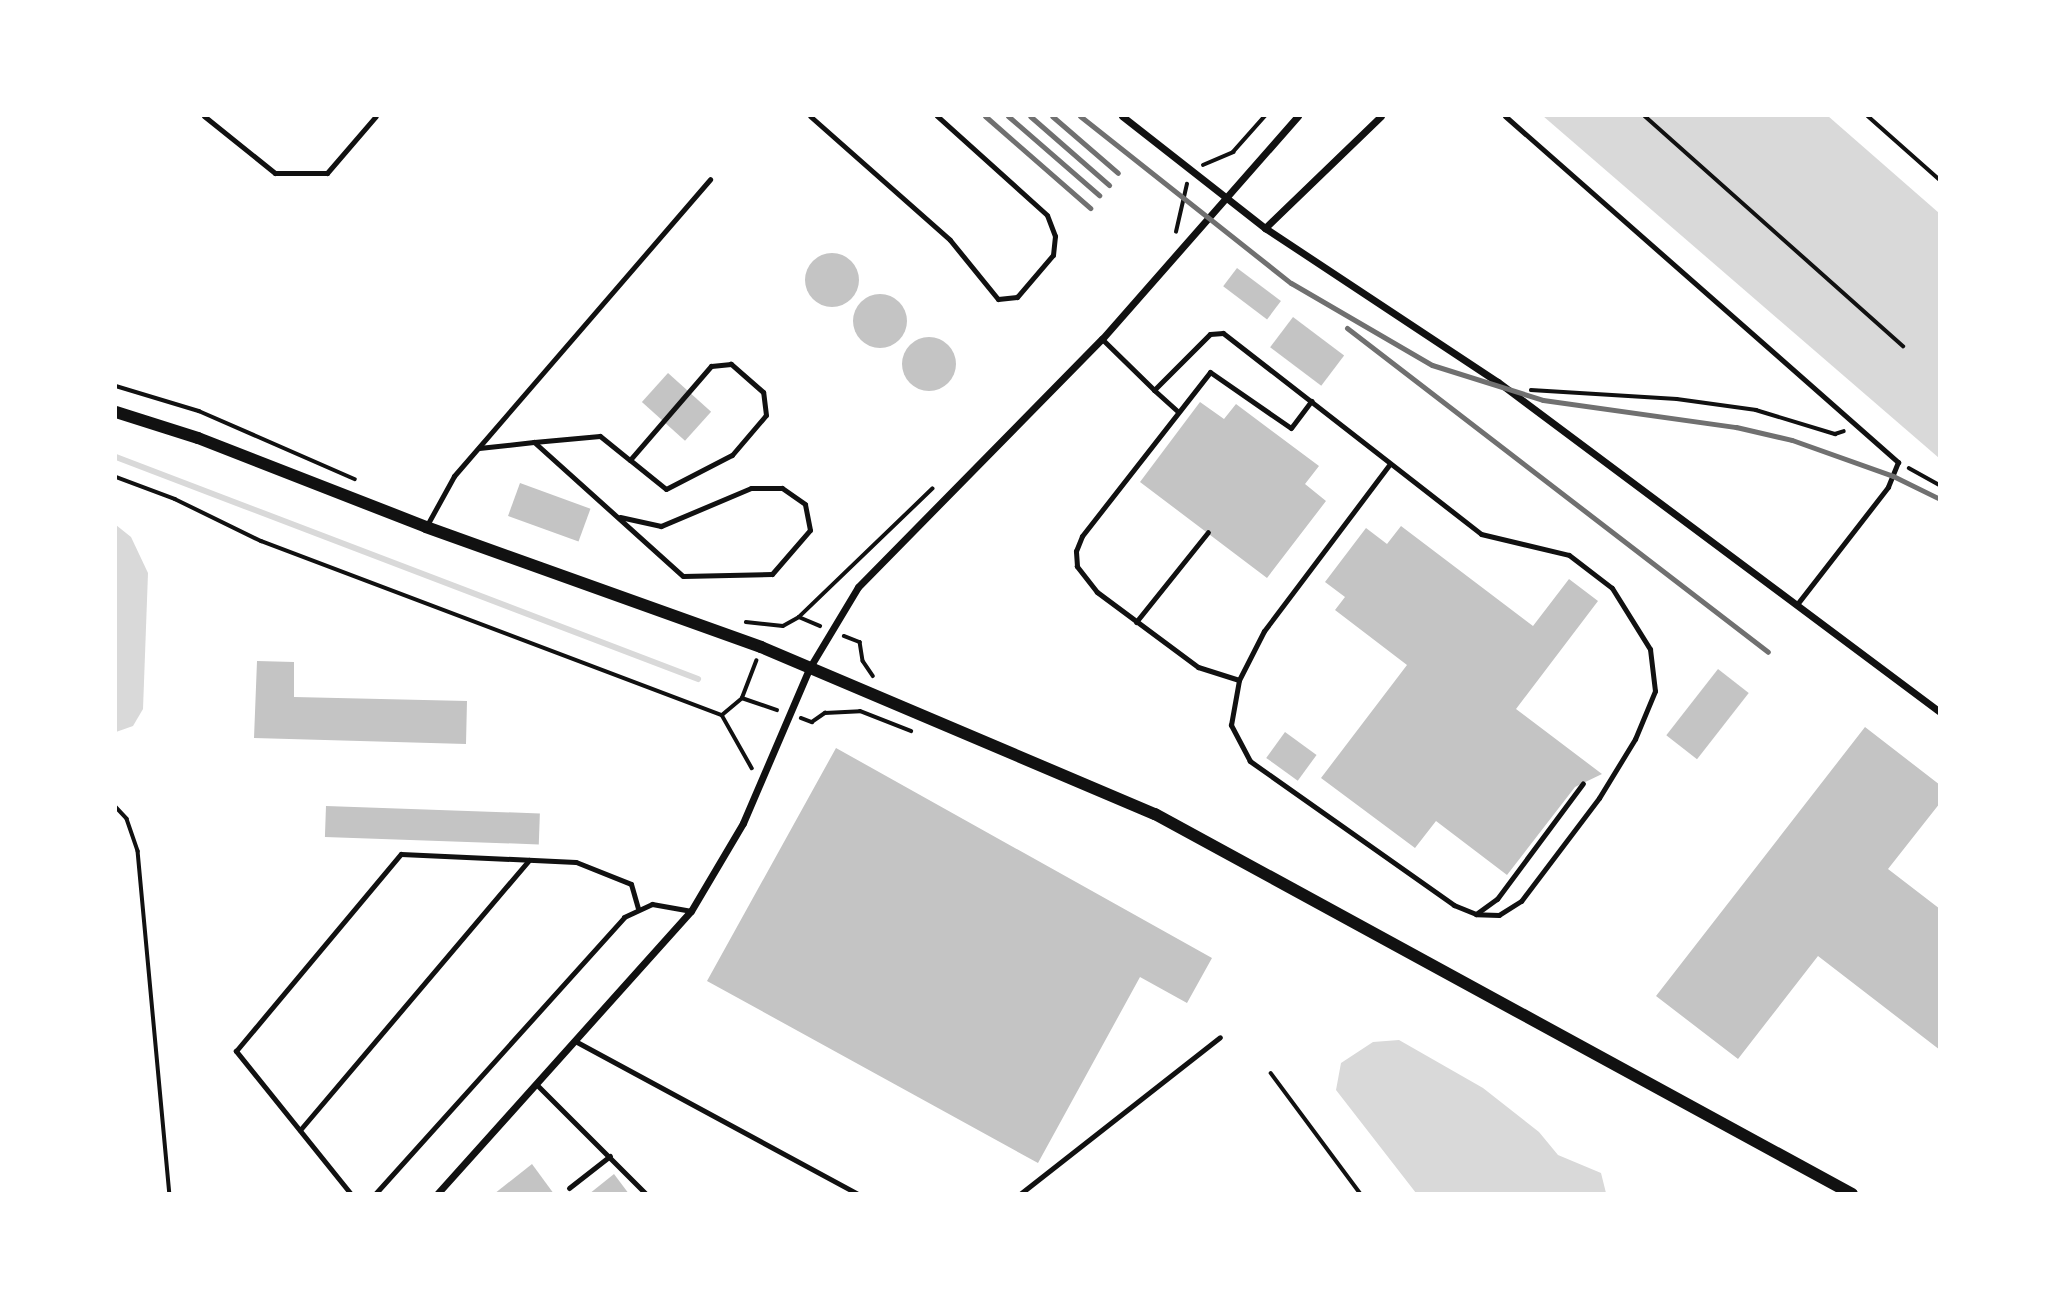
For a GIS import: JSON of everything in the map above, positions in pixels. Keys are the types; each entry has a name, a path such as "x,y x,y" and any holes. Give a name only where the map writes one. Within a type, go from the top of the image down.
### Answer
{"street":[{"path":"1122,116 1265,228 1498,382 1798,603 1940,712"},
{"path":"437,1194 691,911 743,823 810,667 858,587 1102,339 1298,116"},
{"path":"1265,228 1381,116"},
{"path":"116,412 198,438 426,527 810,667 1155,814 1852,1194"}],"lane":[{"path":"204,116 275,173 327,173 376,116"},
{"path":"810,116 950,240 998,299 1017,298 1053,255 1055,236 1047,215 937,116"},
{"path":"1505,116 1898,463 1888,487 1798,603"},
{"path":"426,527 454,476 710,179"},
{"path":"1154,390 1210,334 1223,333 1480,534 1569,555 1612,588 1650,649 1655,691 1635,739 1599,798 1521,901 1499,915 1476,914 1454,905 1250,761 1231,725 1239,680 1264,631 1390,464"},
{"path":"1102,339 1177,411"},
{"path":"479,448 600,436 666,489 732,455 766,415 763,392 731,364 711,366 630,460"},
{"path":"1239,680 1199,667 1136,622 1085,579 1076,551 1082,536 1210,372 1291,428 1311,401"},
{"path":"534,442 683,576 772,573 810,530 805,504 782,488 751,488 661,526 620,517"},
{"path":"1136,622 1208,532"},
{"path":"1476,914 1497,899 1583,783"},
{"path":"351,1194 236,1051 401,854 576,862 631,884 638,908"},
{"path":"300,1130 529,860"},
{"path":"375,1194 624,917 638,908 652,904 691,911"},
{"path":"1020,1194 1220,1037"},
{"path":"575,1041 859,1194"},
{"path":"536,1084 646,1194"},
{"path":"569,1188 610,1156"}],"path":[{"path":"1168,241 1184,211 1182,189 1208,159 1233,152 1265,116"},
{"path":"1645,116 1903,346"},
{"path":"1868,116 1940,180"},
{"path":"1498,382 1535,390 1607,393 1756,410 1835,434 1855,426"},
{"path":"1898,463 1940,485"},
{"path":"116,477 175,499 261,541 722,715 760,782"},
{"path":"769,627 799,617 936,485"},
{"path":"860,642 863,661 874,674"},
{"path":"722,715 743,698"},
{"path":"812,722 825,713 860,711 923,736"},
{"path":"116,807 127,819 138,851 170,1194"},
{"path":"1271,1073 1361,1194"}],"shaded area":[{"path":"1543,116 1828,116 1939,213 1939,458"},
{"path":"116,525 131,537 148,573 143,709 133,726 116,732"},
{"path":"1399,1040 1483,1088 1539,1132 1558,1155 1601,1173 1606,1193 1416,1193 1336,1090 1341,1063 1373,1042"}],"building":[{"path":"832,253 851,261 859,280 851,299 832,307 813,299 805,280 813,261"},
{"path":"1237,268 1281,301 1267,319 1223,286"},
{"path":"880,294 899,302 907,321 899,340 880,348 861,340 853,321 861,302"},
{"path":"1293,317 1344,356 1321,386 1270,347"},
{"path":"929,337 948,345 956,364 948,383 929,391 910,383 902,364 910,345"},
{"path":"668,373 711,412 685,441 642,402"},
{"path":"1200,402 1224,419 1236,404 1319,466 1305,484 1326,501 1267,578 1140,482"},
{"path":"520,483 590,509 579,542 508,516"},
{"path":"1401,526 1533,626 1569,579 1598,601 1516,709 1602,774 1575,787 1507,875 1436,821 1415,848 1321,778 1407,665 1335,610 1345,597 1325,582 1366,528 1387,544"},
{"path":"257,661 294,662 294,697 467,701 466,744 254,738"},
{"path":"1718,669 1749,693 1697,759 1666,735"},
{"path":"1865,727 1940,785 1940,803 1888,869 1940,909 1940,1050 1818,956 1738,1059 1656,996"},
{"path":"1285,732 1317,755 1298,781 1266,758"},
{"path":"836,748 1212,958 1187,1003 1140,977 1038,1163 707,981"},
{"path":"326,806 540,813 539,844 325,837"},
{"path":"532,1164 554,1194 494,1194"},
{"path":"614,1174 629,1194 589,1194"}],"waterway":[{"path":"116,457 698,679"}],"railway":[{"path":"985,116 1090,208"},
{"path":"1008,116 1099,195"},
{"path":"1030,116 1109,185"},
{"path":"1052,116 1118,173"},
{"path":"1080,116 1291,283 1432,365 1543,400 1736,427 1792,440 1893,476 1940,499"},
{"path":"1347,328 1768,652"}]}
